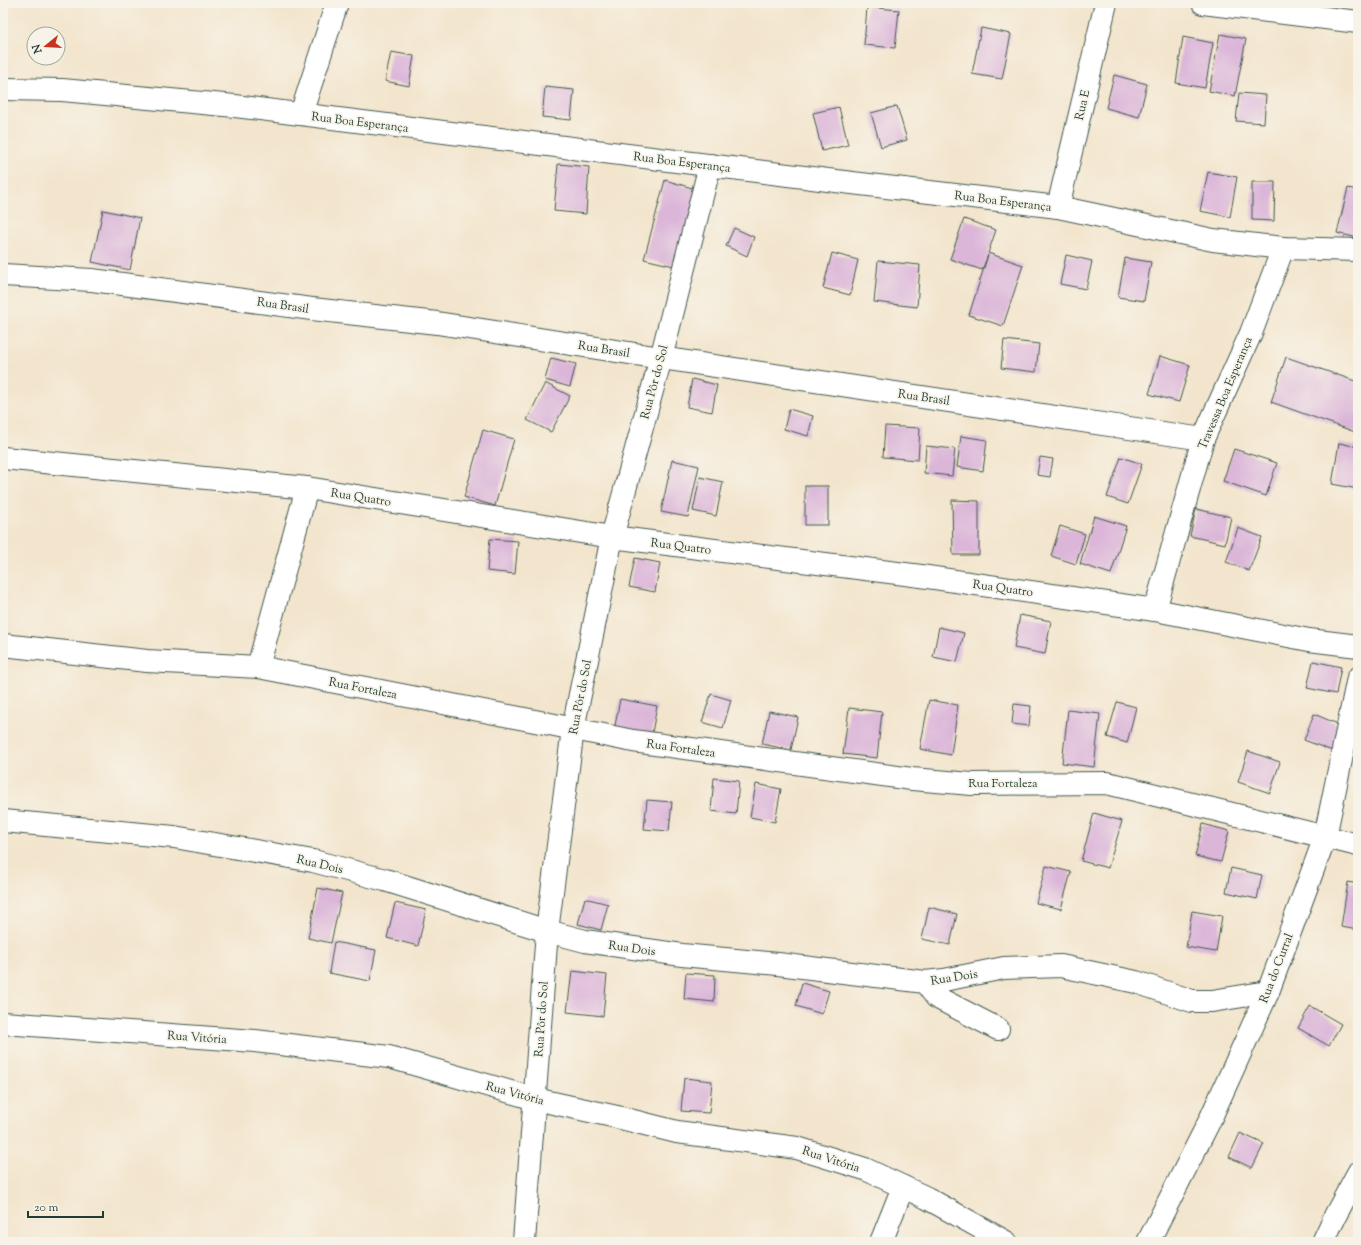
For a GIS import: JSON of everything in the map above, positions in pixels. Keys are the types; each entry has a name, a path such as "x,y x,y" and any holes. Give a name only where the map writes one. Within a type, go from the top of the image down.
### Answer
{"street":[{"path":"301,114 337,3"},
{"name":"Rua E","path":"1058,207 1106,3"},
{"path":"1203,3 1358,22"},
{"name":"Rua Boa Esperança","path":"3,89 62,90 235,106 852,183 1058,207 1213,240 1283,248 1358,250"},
{"name":"Rua Pôr do Sol","path":"524,1242 547,931 573,729 612,537 661,358 710,165"},
{"name":"Travessa Boa Esperança","path":"1155,610 1203,439 1251,333 1283,248"},
{"name":"Rua Brasil","path":"3,275 92,280 312,309 437,323 1203,439"},
{"name":"Rua Quatro","path":"3,458 307,488 612,537 921,576 1155,610 1309,640 1358,646"},
{"path":"258,667 307,488"},
{"name":"Rua Fortaleza","path":"3,644 147,661 258,667 633,741 912,779 972,784 1107,783 1358,845"},
{"name":"Rua do Curral","path":"1148,1242 1208,1124 1268,992 1325,836 1358,678"},
{"name":"Rua Dois","path":"3,821 174,837 313,861 386,880 547,931 585,941 675,954 778,964 925,982 944,980 1004,968 1061,966 1136,982 1192,1001 1212,1002 1268,992"},
{"path":"925,982 936,996 998,1029"},
{"name":"Rua Vitória","path":"3,1023 255,1041 389,1057 535,1099 677,1132 797,1148 865,1170 903,1187 927,1198 1006,1242"},
{"path":"1324,1242 1335,1216 1358,1172"},
{"path":"881,1242 903,1187"}],"building":[{"path":"867,7 899,10 895,48 864,45"},
{"path":"981,28 1011,34 1002,79 972,74"},
{"path":"1220,34 1246,39 1235,96 1209,91"},
{"path":"1183,37 1213,43 1205,88 1176,83"},
{"path":"391,52 414,56 409,86 385,81"},
{"path":"1114,75 1147,84 1139,117 1106,108"},
{"path":"545,87 574,90 571,120 542,117"},
{"path":"1239,93 1266,95 1264,123 1236,121"},
{"path":"897,106 907,140 881,147 871,113"},
{"path":"839,107 848,145 822,151 813,113"},
{"path":"558,164 589,167 586,214 554,211"},
{"path":"1208,172 1237,177 1230,217 1200,211"},
{"path":"665,180 699,190 678,267 644,259"},
{"path":"1252,182 1275,182 1274,221 1252,220"},
{"path":"1348,188 1358,190 1358,238 1337,233"},
{"path":"103,210 140,218 130,270 92,262"},
{"path":"964,219 996,230 988,253 1023,265 1003,326 969,315 988,255 982,270 950,259"},
{"path":"734,228 754,237 747,256 726,246"},
{"path":"832,253 858,260 850,295 823,288"},
{"path":"1066,255 1092,261 1086,289 1060,284"},
{"path":"1125,258 1151,262 1144,301 1118,297"},
{"path":"878,261 920,265 917,307 874,302"},
{"path":"1004,340 1039,344 1036,372 1001,368"},
{"path":"1160,356 1190,365 1179,402 1149,394"},
{"path":"1286,357 1358,382 1358,433 1271,402"},
{"path":"551,358 576,364 570,387 545,380"},
{"path":"692,379 717,385 712,412 687,407"},
{"path":"545,383 570,396 551,432 527,420"},
{"path":"789,409 813,416 808,436 784,429"},
{"path":"885,426 920,428 918,460 883,457"},
{"path":"483,430 514,439 495,506 464,497"},
{"path":"961,436 987,440 983,471 957,467"},
{"path":"1339,443 1358,447 1358,489 1332,484"},
{"path":"926,446 955,449 952,476 924,473"},
{"path":"1234,449 1277,463 1266,496 1223,481"},
{"path":"1040,457 1053,459 1050,477 1037,475"},
{"path":"1121,457 1142,464 1128,504 1107,497"},
{"path":"672,460 699,466 688,517 661,512"},
{"path":"700,477 723,482 716,516 693,511"},
{"path":"805,486 828,486 828,525 805,525"},
{"path":"952,500 979,501 979,555 953,555"},
{"path":"1196,509 1231,517 1225,544 1190,536"},
{"path":"1094,516 1126,526 1111,574 1080,564"},
{"path":"1060,526 1085,534 1076,564 1051,556"},
{"path":"1238,528 1262,537 1249,571 1226,562"},
{"path":"490,539 518,541 515,574 487,571"},
{"path":"635,558 660,563 655,592 629,587"},
{"path":"1020,615 1051,621 1045,654 1014,648"},
{"path":"939,627 964,633 957,662 933,657"},
{"path":"1313,661 1341,667 1336,694 1307,688"},
{"path":"711,694 731,700 723,728 702,722"},
{"path":"620,699 657,706 651,738 614,731"},
{"path":"929,700 958,705 951,755 920,749"},
{"path":"1117,702 1136,707 1127,743 1107,737"},
{"path":"1014,704 1031,706 1029,726 1012,724"},
{"path":"849,708 882,712 877,758 843,754"},
{"path":"1068,710 1100,714 1094,767 1062,763"},
{"path":"769,711 798,717 791,750 762,744"},
{"path":"1314,714 1345,727 1335,752 1304,740"},
{"path":"1248,751 1280,762 1270,793 1238,782"},
{"path":"714,778 739,781 736,814 711,811"},
{"path":"756,784 781,789 775,822 750,817"},
{"path":"647,800 672,802 669,831 644,829"},
{"path":"1094,813 1122,821 1108,868 1081,861"},
{"path":"1203,824 1229,831 1221,862 1195,856"},
{"path":"1046,866 1071,872 1061,909 1036,903"},
{"path":"1231,868 1262,875 1257,899 1226,892"},
{"path":"1348,882 1358,884 1358,930 1341,927"},
{"path":"318,888 342,893 331,943 308,938"},
{"path":"585,898 608,904 601,930 578,924"},
{"path":"395,903 426,910 418,946 387,938"},
{"path":"929,907 957,914 950,945 922,939"},
{"path":"1192,911 1222,916 1216,952 1186,947"},
{"path":"334,942 376,950 370,981 329,973"},
{"path":"572,971 607,975 603,1016 567,1012"},
{"path":"686,973 715,975 714,1002 684,999"},
{"path":"802,983 829,991 822,1014 796,1006"},
{"path":"1310,1006 1341,1024 1329,1046 1298,1028"},
{"path":"684,1078 712,1081 709,1113 681,1111"},
{"path":"1240,1133 1264,1144 1252,1168 1229,1157"}]}
